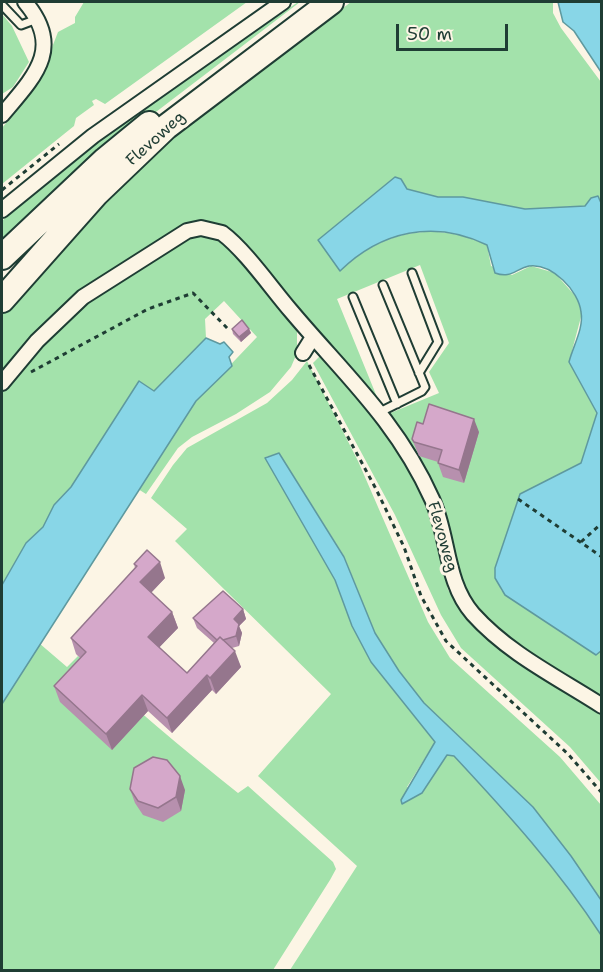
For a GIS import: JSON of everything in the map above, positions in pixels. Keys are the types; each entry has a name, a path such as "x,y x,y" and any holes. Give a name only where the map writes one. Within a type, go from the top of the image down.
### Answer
{"highway":[{"name":"Flevoweg","path":"2,257 88,175 145,127 311,2"},
{"name":"Flevoweg","path":"2,300 96,194 166,128 331,2"}],"street":[{"path":"2,115 34,75 45,47 39,18 25,2"},
{"name":"Flevoweg","path":"2,210 93,136 283,2"},
{"name":"Flevoweg","path":"2,383 37,341 83,297 173,239 195,229 211,229 227,237 380,412 423,479 434,502 456,585 471,612 520,656 602,706"},
{"path":"303,353 313,337"}],"lane":[{"path":"2,5 21,25 39,18"},
{"path":"412,273 438,342 419,373"},
{"path":"380,412 422,392 425,387 383,285"},
{"path":"353,297 397,404"}],"path":[{"path":"29,373 148,309 193,293 228,329"},
{"path":"303,353 376,489 404,547 421,596 446,641 568,754 602,793"},
{"path":"518,499 602,556"},
{"path":"580,542 602,523"}],"green space":[{"path":"84,2 247,2 105,104 96,99 92,101 94,105 76,118 74,126 2,184 2,128 25,100 46,63 58,32 75,23 75,17"},
{"path":"300,2 152,115 2,250 2,221 37,191 109,134"},
{"path":"343,2 345,3 184,129 351,2 553,2 553,13 561,28 601,82 601,203 591,198 585,206 525,209 463,197 438,197 407,189 401,179 340,271 356,257 391,239 409,234 447,233 467,237 487,245 491,266 512,275 531,266 555,273 577,298 582,313 569,362 597,413 581,463 520,494 495,568 501,590 596,655 601,650 601,700 531,656 489,625 464,595 438,500 388,414 439,393 429,372 449,343 420,265 337,299 379,402 265,270 221,227 206,223 73,298 37,333 2,374 2,308 135,164 283,45"},
{"path":"2,14 12,26 29,62 13,87 2,94"},
{"path":"199,234 222,241 297,324 297,353 291,367 270,392 236,414 192,437 178,448 146,494 138,489 196,401 257,337 224,301 205,319 206,338 154,391 139,381 71,487 54,505 43,527 26,543 2,585 2,392 41,346 85,304 186,238"},
{"path":"321,355 354,395 382,422 428,505 448,590 464,610 601,709 601,783 570,747 461,648 441,615 395,515 313,363"},
{"path":"307,361 358,461 428,622 450,658 560,757 601,805 601,900 533,807 424,703 399,671 375,633 344,556 279,453 266,457 335,580 352,626 371,662 435,742 407,787 422,793 447,755 454,756 519,826 577,898 601,935 601,970 290,970 357,866 258,776 331,694 175,541 187,529 151,498 187,448 267,403 292,380"},
{"path":"39,643 67,667 78,656 137,709 238,793 248,786 333,862 336,869 330,880 273,970 2,970 2,704"}],"water":[{"path":"558,2 601,2 601,72 574,31 563,22"},
{"path":"395,177 401,179 407,189 438,197 463,197 525,209 585,206 591,198 598,196 601,203 602,650 596,655 505,595 495,578 495,568 520,494 581,463 597,413 569,362 581,324 579,304 570,287 547,269 529,266 500,275 495,273 487,245 447,232 409,233 391,238 356,257 340,271 318,240"},
{"path":"206,338 220,344 224,342 233,352 229,357 232,366 196,401 2,704 2,585 26,543 43,527 54,505 71,487 139,381 154,391"},
{"path":"279,453 344,557 375,633 399,671 424,703 533,807 571,856 601,900 601,935 550,865 454,756 447,755 422,793 402,804 401,800 435,742 371,662 352,626 335,580 265,458"}],"building":[{"path":"242,320 249,329 239,337 232,329"},
{"path":"429,404 474,419 459,470 438,463 442,450 414,442 412,439 417,422 423,424"},
{"path":"147,550 160,562 140,582 172,612 148,637 187,673 220,637 235,651 210,678 207,675 167,718 142,695 106,734 54,686 86,652 71,638 137,566 134,564"},
{"path":"223,591 243,609 234,619 239,624 236,636 223,640 220,637 217,640 193,618"},
{"path":"153,757 167,760 180,776 176,797 158,808 138,801 130,789 134,768"}]}
